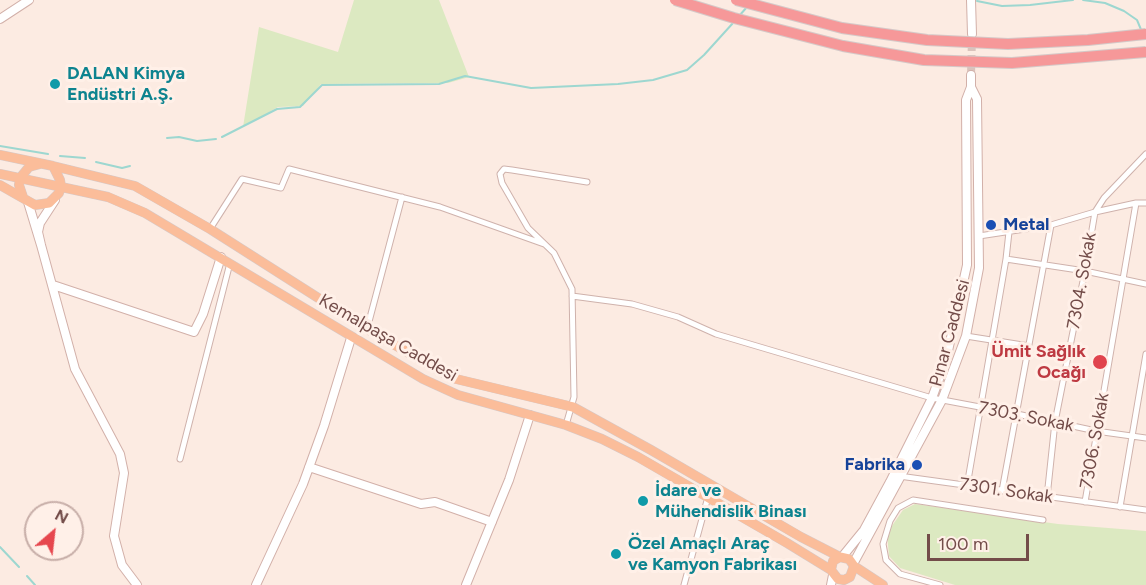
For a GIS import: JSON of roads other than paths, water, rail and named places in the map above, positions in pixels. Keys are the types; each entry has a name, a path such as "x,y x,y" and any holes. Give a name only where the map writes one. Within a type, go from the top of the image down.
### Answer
{"highway":[{"path":"675,0 843,46 924,60 1012,63 1146,52"},
{"path":"736,0 842,28 927,40 1008,44 1146,34"}],"main road":[{"name":"Kemalpaşa Caddesi","path":"0,155 53,165 135,186 210,228 367,329 452,378 573,407 801,537 849,559 883,585"},
{"path":"26,200 19,185 20,178 29,167 42,164"},
{"path":"0,185 26,200 42,205 55,199 61,186 53,165"},
{"name":"Kemalpaşa Caddesi","path":"0,174 108,197 145,213 423,379 458,394 566,425 611,443 708,497 832,577 854,585"},
{"path":"832,577 833,561 841,557"},
{"path":"843,581 852,574 854,565"}],"street":[{"path":"0,19 29,0"},
{"path":"971,0 972,34"},
{"name":"Pınar Caddesi","path":"937,399 967,265 966,100 971,87 971,75"},
{"name":"Pınar Caddesi","path":"841,557 864,530 898,476 966,336 979,268 976,99 971,87"},
{"name":"7304. Sokak","path":"1047,497 1055,422 1095,212 1104,198 1146,154"},
{"path":"210,228 242,179 280,188 289,169 440,207 544,244"},
{"path":"566,425 574,397 572,289 554,253 528,228 502,183 500,174 504,170 512,170 587,182"},
{"path":"367,329 402,197"},
{"path":"41,245 38,232 40,223 55,199"},
{"path":"26,200 53,285 55,301 75,369 120,454 123,473 114,536 122,565 137,585"},
{"name":"7306. Sokak","path":"1084,502 1136,203"},
{"path":"979,236 1051,225 1095,212 1146,203"},
{"path":"1002,491 1051,225"},
{"path":"967,486 1009,232"},
{"path":"53,285 194,332 203,314 221,257"},
{"path":"1006,259 1146,284"},
{"path":"180,459 230,263"},
{"name":"7303. Sokak","path":"572,296 642,307 678,317 716,334 937,399 1096,431 1146,438"},
{"path":"966,336 1029,346"},
{"path":"256,585 309,467 351,338"},
{"path":"1120,507 1146,354"},
{"path":"466,585 509,480 530,416"},
{"path":"309,467 421,504 435,502 492,522"},
{"path":"854,565 898,476"},
{"name":"7301. Sokak","path":"898,476 1146,510"},
{"path":"684,585 708,497"},
{"path":"940,585 900,574 886,560 883,544 890,521 898,507 913,500 1043,520"}],"waterway":[{"path":"977,1 1002,6 1073,0"},
{"path":"1083,0 1105,3 1124,11 1137,20 1142,32"},
{"path":"739,16 747,7"},
{"path":"222,137 277,109 300,107 322,85 439,84 465,76 531,88 653,80 687,70 733,23"},
{"path":"167,138 179,137 197,141 216,139"},
{"path":"0,146 48,154"},
{"path":"60,156 85,158"},
{"path":"96,162 122,168 130,166"},
{"path":"0,547 19,567"},
{"path":"27,576 35,585"}],"tunnel":[{"path":"971,75 972,38"}],"place":[{"name":"DALAN Kimya Endüstri A.Ş.","path":"55,84"},
{"name":"Metal","path":"991,225"},
{"name":"Ümit Sağlık Ocağı","path":"1100,362"},
{"name":"Fabrika","path":"917,465"},
{"name":"İdare ve Mühendislik Binası","path":"643,501"},
{"name":"Özel Amaçlı Araç ve Kamyon Fabrikası","path":"616,554"}]}
